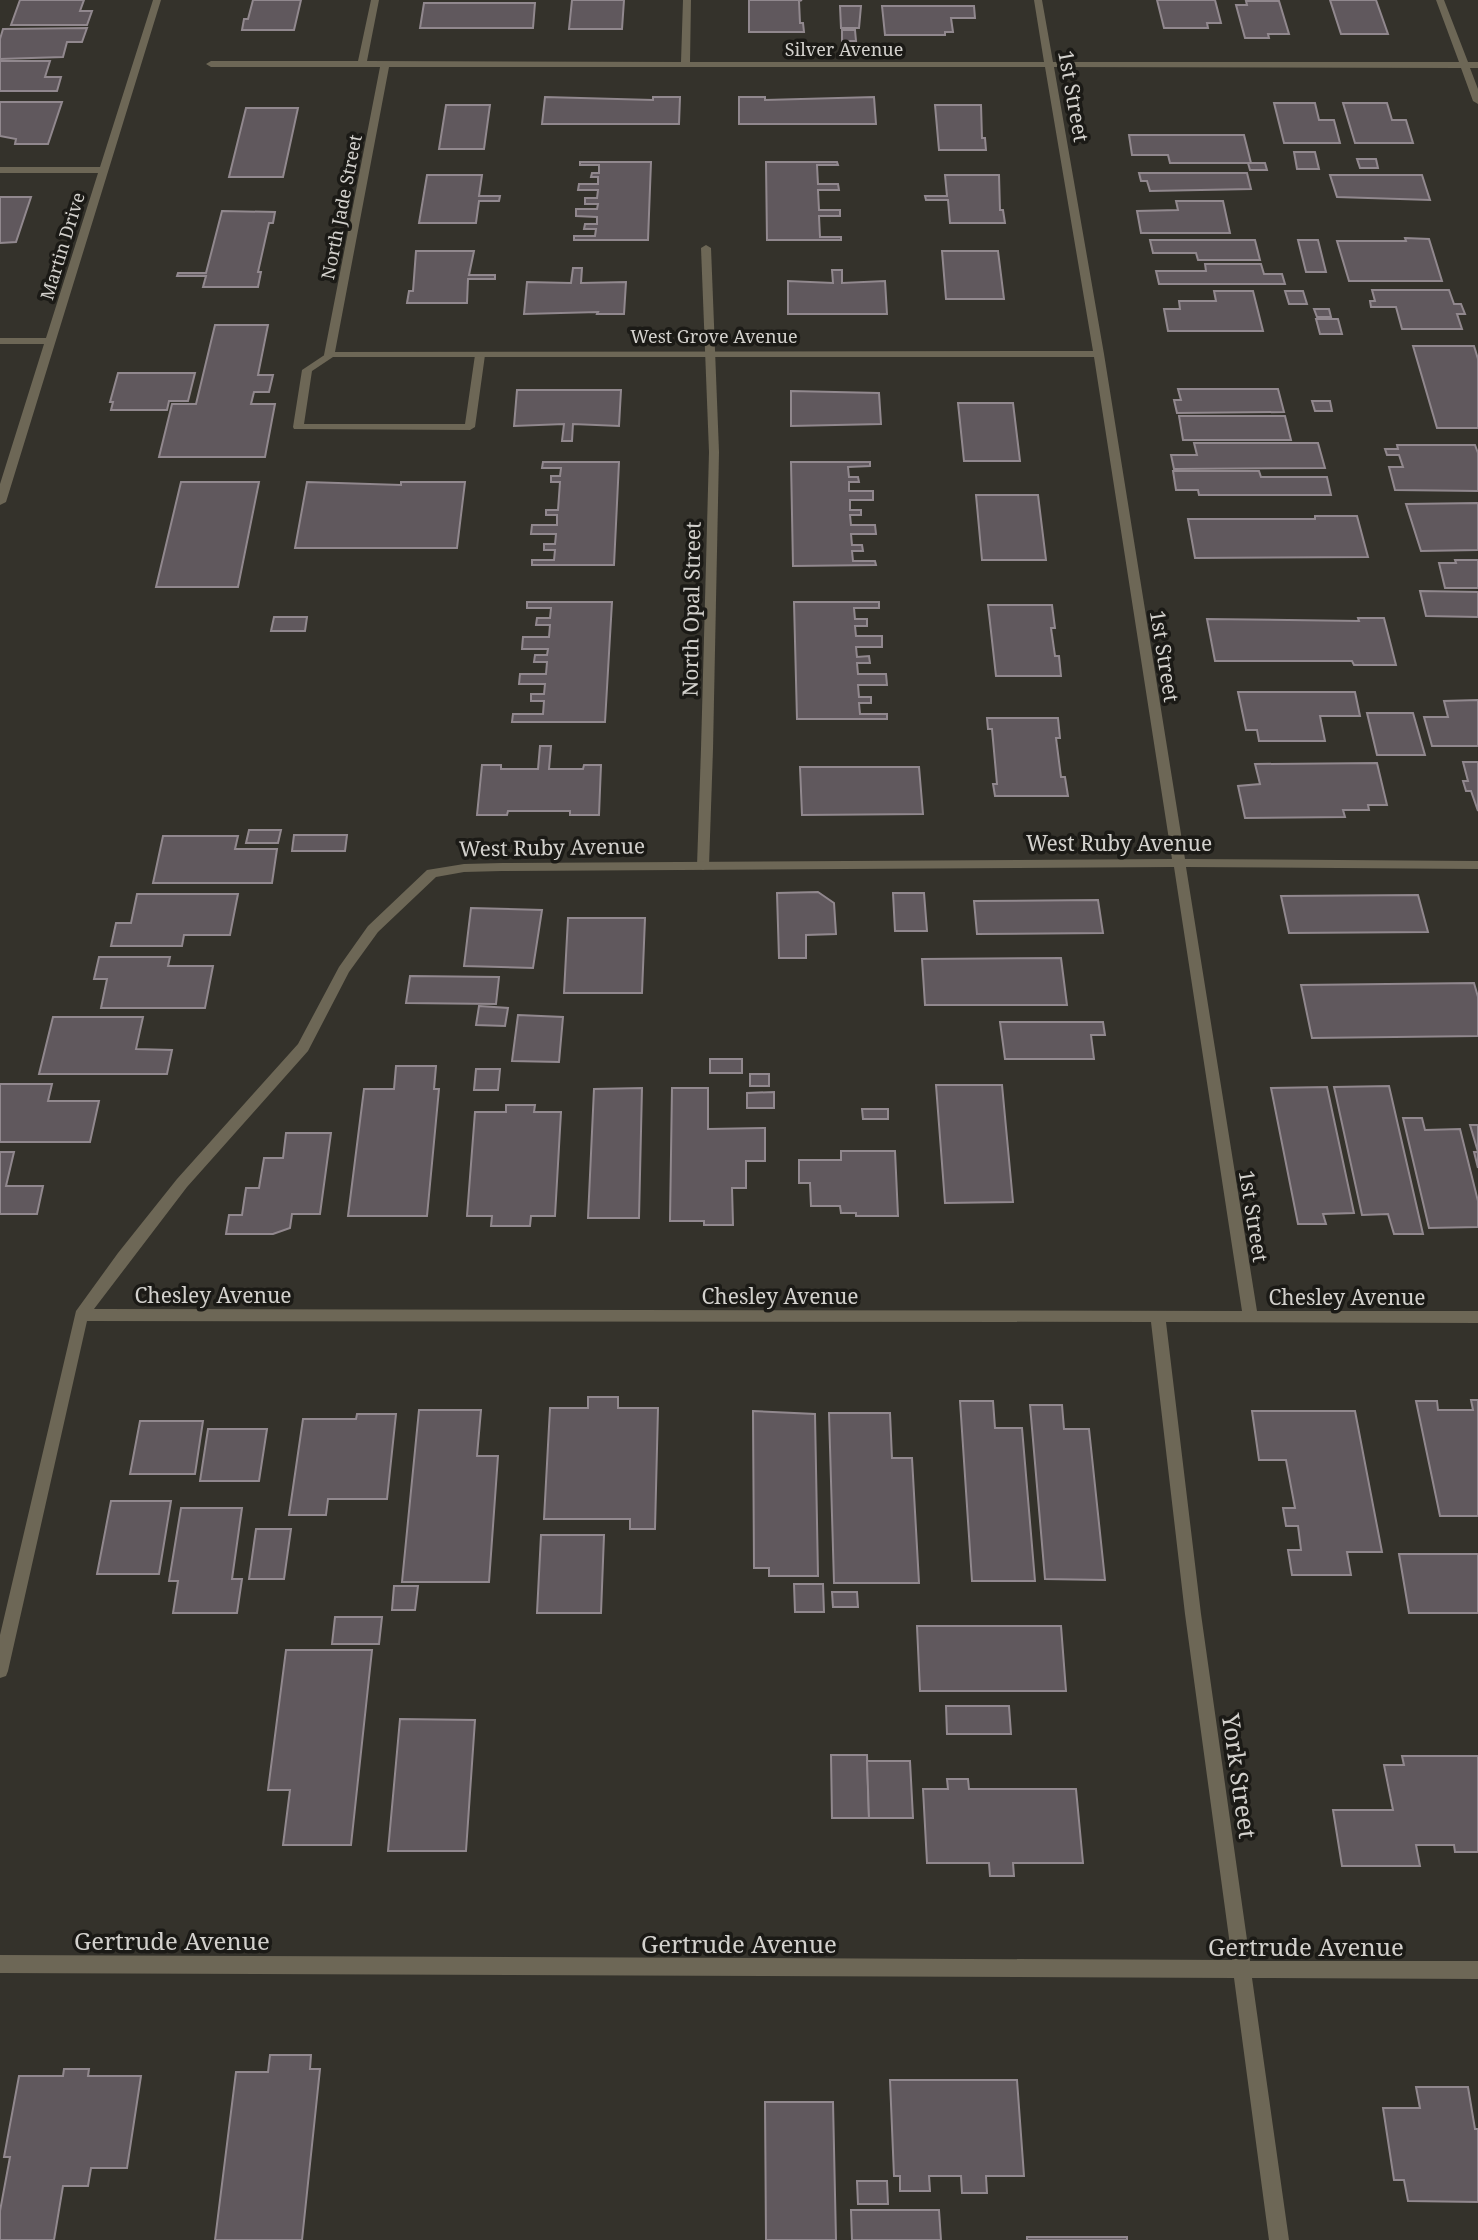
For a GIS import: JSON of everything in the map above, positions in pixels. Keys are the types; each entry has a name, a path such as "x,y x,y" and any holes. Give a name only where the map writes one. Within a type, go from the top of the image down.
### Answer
{"street":[{"name":"Martin Drive","path":"0,502 157,0"},
{"path":"362,65 375,0"},
{"path":"685,65 687,0"},
{"name":"1st Street","path":"1038,0 1099,354 1177,863 1251,1318"},
{"path":"1440,0 1478,101"},
{"name":"Silver Avenue","path":"211,64 1478,65"},
{"name":"North Jade Street","path":"329,355 385,65"},
{"path":"0,170 104,170"},
{"name":"North Opal Street","path":"703,866 714,452 706,248"},
{"path":"0,341 51,341"},
{"name":"West Grove Avenue","path":"329,355 1099,354"},
{"path":"329,355 307,370 298,427 470,427 480,355"},
{"name":"West Ruby Avenue","path":"0,1671 81,1315 123,1256 182,1184 303,1046 344,970 373,929 432,873 464,868 502,867 1177,863 1478,865"},
{"name":"Chesley Avenue","path":"81,1315 1478,1317"},
{"name":"York Street","path":"1158,1318 1193,1614 1279,2240"},
{"name":"Gertrude Avenue","path":"0,1964 1478,1970"}],"building":[{"path":"20,0 84,0 80,11 92,11 87,25 11,25"},
{"path":"253,0 301,0 294,30 242,30"},
{"path":"572,0 624,0 622,29 569,29"},
{"path":"749,0 802,0 799,1 800,23 803,23 804,32 749,32"},
{"path":"1157,0 1215,0 1221,23 1207,23 1208,28 1164,28"},
{"path":"1330,0 1376,0 1388,34 1341,34"},
{"path":"1246,1 1279,1 1289,34 1268,34 1269,38 1245,38 1236,5 1247,5"},
{"path":"424,3 535,3 533,28 420,28"},
{"path":"840,6 861,6 859,28 841,28"},
{"path":"882,6 974,6 975,18 951,18 953,32 945,32 945,35 885,35"},
{"path":"87,28 82,42 67,42 63,57 0,59 3,29"},
{"path":"842,30 855,30 856,41 842,41"},
{"path":"0,61 50,61 45,77 61,77 57,91 0,91"},
{"path":"545,97 653,100 653,97 680,97 679,124 542,124"},
{"path":"739,97 765,97 765,100 874,97 876,124 739,124"},
{"path":"0,102 62,102 48,144 15,144 16,139 0,136"},
{"path":"1274,103 1315,103 1319,120 1334,120 1340,143 1284,143"},
{"path":"1343,103 1387,103 1392,120 1406,120 1413,143 1355,143"},
{"path":"446,105 490,105 484,149 439,149"},
{"path":"935,105 981,105 982,138 985,138 986,150 939,150"},
{"path":"246,108 298,108 283,177 229,177"},
{"path":"1129,135 1244,135 1251,163 1170,163 1168,155 1132,155"},
{"path":"1294,152 1315,152 1319,169 1297,169"},
{"path":"1357,159 1376,159 1378,168 1360,168"},
{"path":"580,162 651,162 648,240 574,240 574,236 595,236 596,229 584,229 585,224 597,224 597,217 576,216 576,209 597,209 598,204 585,204 585,198 597,198 598,190 578,190 579,184 598,184 598,177 591,177 592,173 599,173 599,165 580,165"},
{"path":"766,162 837,162 838,165 817,165 818,184 838,184 839,190 818,190 819,210 840,210 840,216 819,216 820,237 841,237 841,240 767,240"},
{"path":"1248,163 1265,163 1267,170 1250,170"},
{"path":"1139,173 1247,173 1251,189 1150,191 1147,181 1141,181"},
{"path":"427,175 482,175 479,196 500,196 499,201 479,201 476,223 419,223"},
{"path":"945,175 999,175 1000,210 1003,210 1005,223 950,223 948,200 926,200 925,196 947,196"},
{"path":"1330,175 1422,175 1430,200 1337,197"},
{"path":"0,197 31,197 16,242 0,243"},
{"path":"1176,201 1223,201 1230,233 1141,233 1137,211 1178,210"},
{"path":"222,211 275,212 273,223 269,223 258,272 261,272 258,287 203,287 206,276 177,276 178,273 206,273"},
{"path":"1405,238 1429,239 1442,281 1349,281 1337,241 1406,241"},
{"path":"1150,240 1255,240 1260,260 1198,260 1196,253 1153,253"},
{"path":"1298,240 1318,240 1326,272 1306,272"},
{"path":"416,251 474,251 469,275 495,275 495,279 468,279 467,303 407,303 409,291 413,291"},
{"path":"942,251 998,251 1004,299 946,299"},
{"path":"1205,264 1261,264 1264,274 1282,274 1285,284 1159,284 1156,271 1206,271"},
{"path":"573,268 582,268 581,283 626,282 624,314 524,314 527,282 571,283"},
{"path":"832,270 842,270 842,283 885,281 887,314 788,314 788,281 833,283"},
{"path":"1372,290 1449,290 1454,304 1461,304 1465,314 1457,314 1462,329 1402,329 1396,307 1371,307 1370,301 1375,301"},
{"path":"1214,291 1253,291 1263,331 1168,331 1164,309 1180,309 1179,301 1216,301"},
{"path":"1285,291 1303,291 1307,304 1289,304"},
{"path":"1314,309 1329,309 1331,317 1317,317"},
{"path":"1316,319 1338,319 1342,334 1320,334"},
{"path":"215,325 268,325 258,375 273,375 269,392 254,392 251,404 275,404 265,457 159,457 172,404 196,404"},
{"path":"1413,346 1474,346 1478,359 1478,428 1437,428"},
{"path":"118,373 195,373 188,401 169,401 167,410 111,410 113,402 110,402"},
{"path":"1178,389 1278,389 1284,412 1177,413 1174,400 1181,400"},
{"path":"517,390 621,390 619,426 573,424 572,441 562,441 564,424 514,426"},
{"path":"791,391 879,393 881,424 791,426"},
{"path":"1312,401 1330,401 1332,411 1315,411"},
{"path":"958,403 1013,403 1020,461 964,461"},
{"path":"1179,416 1285,416 1291,440 1183,440"},
{"path":"1194,443 1318,443 1325,468 1174,469 1171,455 1197,455"},
{"path":"1397,445 1475,445 1478,453 1478,491 1395,490 1389,467 1403,467 1399,455 1387,455 1385,449 1398,449"},
{"path":"543,462 619,462 614,565 532,565 532,560 554,560 555,550 544,550 544,544 555,544 556,534 531,534 532,525 557,525 557,515 546,515 546,510 558,510 560,482 551,482 551,476 560,476 561,468 542,468"},
{"path":"791,462 870,462 870,466 848,467 849,477 858,477 859,482 849,482 849,491 873,491 873,500 850,500 850,510 861,510 861,515 850,515 851,525 875,525 876,534 851,534 852,545 862,545 863,551 852,551 853,561 875,561 876,565 793,566"},
{"path":"1173,471 1259,471 1261,477 1327,477 1331,495 1199,495 1198,490 1176,490"},
{"path":"181,482 259,482 238,587 156,587"},
{"path":"307,482 401,485 401,482 465,482 457,548 295,548"},
{"path":"976,495 1038,495 1046,560 982,560"},
{"path":"1478,503 1478,550 1421,551 1406,504"},
{"path":"1315,516 1357,516 1368,557 1195,558 1188,519 1315,519"},
{"path":"1455,560 1478,560 1478,588 1445,588 1439,563 1456,563"},
{"path":"1420,591 1478,592 1478,617 1426,616"},
{"path":"527,602 612,602 605,722 512,722 513,714 543,714 544,701 531,701 531,694 544,694 545,684 519,684 520,674 546,674 547,662 534,662 535,655 547,655 548,649 522,649 523,637 549,637 550,625 536,625 537,618 550,618 551,608 527,608"},
{"path":"794,602 879,602 879,608 854,608 855,619 867,619 867,626 855,626 856,636 882,636 882,647 856,647 857,657 869,656 870,663 857,663 858,674 886,674 887,685 858,685 859,697 871,697 871,703 859,703 860,714 887,714 887,719 797,719"},
{"path":"988,605 1052,605 1055,628 1051,628 1055,656 1059,656 1061,676 996,676"},
{"path":"274,617 307,617 305,631 271,631"},
{"path":"1358,618 1384,618 1396,665 1354,665 1352,661 1215,661 1207,619 1359,621"},
{"path":"1238,692 1355,692 1360,716 1320,716 1325,741 1259,741 1257,730 1246,730"},
{"path":"1478,700 1478,746 1432,746 1424,717 1448,717 1444,701"},
{"path":"1367,713 1413,713 1425,755 1377,755"},
{"path":"987,718 1058,718 1060,738 1056,738 1061,777 1065,777 1068,796 995,796 993,784 997,784 992,729 988,729"},
{"path":"540,746 551,746 549,769 583,769 584,765 601,765 599,815 570,815 570,811 508,811 507,815 477,815 482,765 501,765 501,769 538,769"},
{"path":"1463,762 1478,762 1478,811 1471,791 1466,791 1463,781 1468,781"},
{"path":"1377,763 1387,805 1368,805 1369,810 1343,810 1345,817 1245,818 1238,786 1260,784 1255,764"},
{"path":"800,767 919,767 923,814 802,815"},
{"path":"249,830 281,830 278,843 246,843"},
{"path":"294,835 347,835 345,851 292,851"},
{"path":"163,836 238,836 235,849 277,849 272,883 153,883"},
{"path":"818,892 834,903 836,934 806,935 806,958 779,958 777,893"},
{"path":"893,893 924,893 927,931 895,931"},
{"path":"137,894 238,894 230,935 184,935 182,946 111,946 116,923 131,923"},
{"path":"1418,895 1428,932 1289,933 1281,896"},
{"path":"1098,900 1103,933 977,934 974,901"},
{"path":"471,908 542,910 533,968 464,966"},
{"path":"568,918 645,918 642,993 564,993"},
{"path":"99,957 170,957 168,966 213,966 205,1008 101,1008 107,979 94,979"},
{"path":"1061,958 1067,1005 925,1005 922,959"},
{"path":"410,976 499,977 496,1004 406,1003"},
{"path":"1474,983 1478,997 1478,1036 1312,1038 1301,985"},
{"path":"479,1006 508,1008 505,1026 476,1025"},
{"path":"518,1015 563,1017 559,1062 512,1061"},
{"path":"53,1017 143,1017 136,1049 172,1050 167,1074 39,1074"},
{"path":"1000,1022 1103,1022 1105,1035 1091,1035 1094,1059 1005,1059"},
{"path":"710,1059 742,1059 742,1073 710,1073"},
{"path":"396,1066 436,1066 434,1089 439,1089 427,1216 348,1216 364,1089 394,1089"},
{"path":"476,1069 500,1069 498,1090 474,1090"},
{"path":"750,1074 769,1074 769,1086 750,1086"},
{"path":"0,1084 52,1084 48,1101 99,1101 90,1142 0,1142"},
{"path":"936,1085 1002,1085 1013,1202 945,1203"},
{"path":"1389,1086 1423,1234 1394,1234 1388,1214 1362,1215 1334,1087"},
{"path":"1327,1087 1354,1213 1323,1214 1326,1224 1298,1224 1271,1088"},
{"path":"642,1088 639,1218 588,1218 594,1089"},
{"path":"672,1088 708,1088 708,1129 765,1128 765,1161 746,1161 746,1188 732,1188 733,1225 704,1225 704,1221 670,1221"},
{"path":"774,1092 774,1108 747,1108 747,1093"},
{"path":"506,1105 535,1105 534,1112 561,1112 555,1216 531,1216 530,1226 491,1226 492,1216 467,1216 475,1112 506,1112"},
{"path":"862,1109 888,1109 888,1119 863,1119"},
{"path":"1403,1118 1422,1118 1425,1130 1460,1129 1478,1201 1478,1227 1429,1228"},
{"path":"1470,1125 1478,1125 1478,1152"},
{"path":"286,1133 331,1133 320,1214 292,1214 290,1228 273,1234 226,1234 229,1215 242,1215 246,1188 259,1188 264,1158 283,1158"},
{"path":"841,1151 895,1151 898,1216 856,1216 856,1213 841,1213 840,1206 811,1206 810,1183 799,1183 799,1160 841,1160"},
{"path":"0,1152 14,1152 6,1186 43,1186 37,1214 0,1214"},
{"path":"1474,1152 1478,1152 1478,1168"},
{"path":"588,1397 618,1397 618,1408 658,1408 655,1529 630,1529 630,1519 544,1519 550,1408 588,1408"},
{"path":"1471,1400 1478,1400 1478,1516 1440,1516 1416,1401 1437,1401 1438,1410 1473,1410"},
{"path":"960,1401 993,1401 995,1428 1022,1428 1035,1581 972,1581"},
{"path":"1030,1405 1062,1405 1064,1429 1089,1429 1105,1580 1045,1579"},
{"path":"419,1410 481,1410 477,1456 498,1456 489,1582 402,1582"},
{"path":"753,1411 815,1414 818,1576 769,1576 769,1568 754,1568"},
{"path":"1252,1411 1355,1411 1382,1552 1347,1552 1351,1575 1292,1575 1288,1550 1301,1550 1298,1526 1286,1526 1283,1508 1295,1508 1286,1460 1259,1460"},
{"path":"829,1413 890,1413 892,1458 912,1458 919,1583 834,1583"},
{"path":"357,1414 396,1414 387,1499 328,1499 326,1515 289,1515 303,1419 356,1419"},
{"path":"140,1421 203,1421 195,1474 130,1474"},
{"path":"208,1429 267,1429 259,1481 200,1481"},
{"path":"111,1501 171,1501 159,1574 97,1574"},
{"path":"181,1508 242,1508 232,1579 242,1579 237,1613 173,1613 178,1581 169,1581"},
{"path":"256,1529 291,1529 284,1579 249,1579"},
{"path":"541,1535 604,1535 601,1613 537,1613"},
{"path":"1399,1554 1478,1554 1478,1613 1409,1613"},
{"path":"794,1584 823,1584 824,1612 795,1612"},
{"path":"394,1586 418,1586 415,1610 392,1610"},
{"path":"832,1592 857,1592 858,1607 833,1607"},
{"path":"335,1617 382,1617 379,1644 332,1644"},
{"path":"917,1626 1061,1626 1066,1691 920,1691"},
{"path":"286,1650 372,1650 351,1845 283,1845 290,1790 268,1790"},
{"path":"946,1706 1009,1706 1011,1734 947,1734"},
{"path":"400,1719 475,1720 466,1851 388,1851"},
{"path":"831,1755 867,1755 869,1818 832,1818"},
{"path":"1402,1756 1478,1756 1478,1852 1455,1852 1454,1845 1416,1845 1420,1866 1342,1866 1333,1810 1393,1810 1384,1765 1404,1765"},
{"path":"867,1761 910,1761 913,1818 869,1818"},
{"path":"947,1779 968,1779 969,1789 1076,1789 1083,1863 1013,1863 1014,1876 990,1876 989,1863 927,1863 923,1789 948,1789"},
{"path":"270,2055 311,2055 310,2069 320,2069 302,2240 215,2240 236,2072 268,2072"},
{"path":"64,2069 89,2069 88,2076 141,2076 127,2168 91,2168 88,2186 63,2186 54,2240 0,2240 0,2211 10,2157 4,2157 19,2076 63,2076"},
{"path":"890,2080 1017,2080 1024,2176 986,2176 987,2193 962,2193 961,2176 929,2176 930,2191 900,2191 900,2176 894,2176"},
{"path":"1416,2087 1468,2087 1475,2129 1478,2129 1478,2202 1408,2201 1404,2180 1394,2180 1383,2108 1420,2108"},
{"path":"765,2102 833,2102 836,2240 766,2240"},
{"path":"857,2181 887,2181 888,2204 858,2204"},
{"path":"851,2210 939,2210 941,2240 852,2240"},
{"path":"1027,2237 1127,2237 1127,2240 1027,2240"}]}
